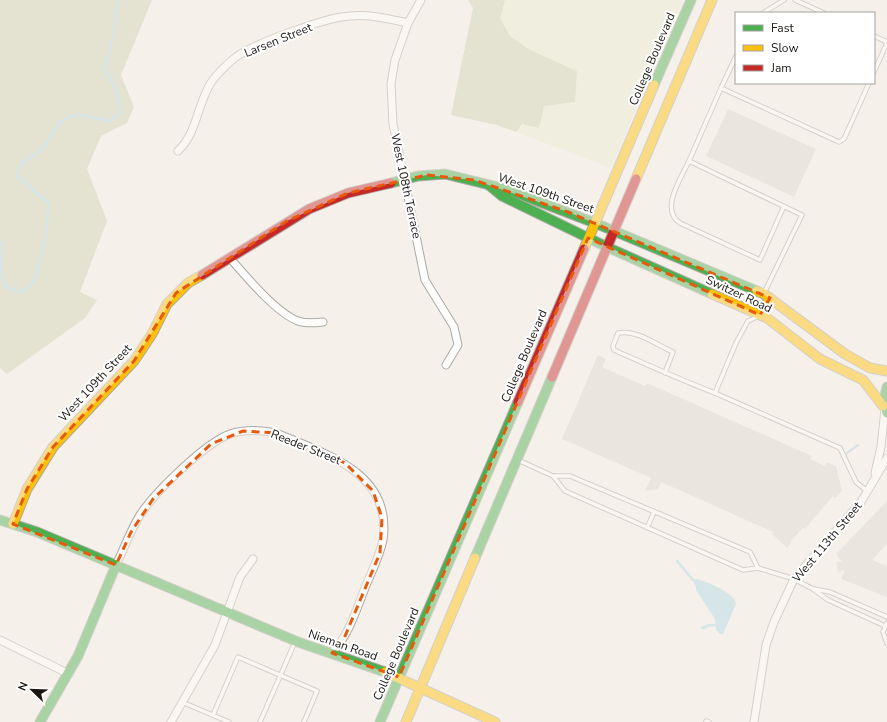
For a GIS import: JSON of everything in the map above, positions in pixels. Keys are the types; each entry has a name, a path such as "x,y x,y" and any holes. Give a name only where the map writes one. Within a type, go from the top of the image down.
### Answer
{"main road":[{"name":"College Boulevard","path":"380,722 691,0"},
{"path":"406,722 712,0"},
{"name":"West 109th Street","path":"13,524 27,489 53,447 134,361 146,345 167,304 188,283 309,209 348,193 404,179 445,174 506,189 546,203 594,223"},
{"name":"West 109th Street","path":"489,185 502,196 588,238"},
{"path":"541,215 546,203"},
{"name":"Switzer Road","path":"594,223 767,296 845,354 870,368 887,371"},
{"name":"Switzer Road","path":"588,238 760,315 820,359 863,380 885,409"},
{"path":"760,315 767,296"},
{"path":"885,409 884,392 887,387"},
{"name":"Nieman Road","path":"0,520 116,565 295,641 352,658 399,677 495,722"},
{"path":"40,722 69,674 116,565"}],"street":[{"name":"West 108th Terrace","path":"421,0 408,23 395,60 391,104 393,124 425,280 454,327 458,345 446,366"},
{"name":"Larsen Street","path":"178,151 186,144 192,134 204,96 212,82 224,67 248,50 311,26 348,16 373,16 408,23"},
{"path":"229,257 256,288 285,313 298,321 310,323 323,322"},
{"name":"West 113th Street","path":"874,479 881,447 885,409"},
{"name":"Reeder Street","path":"116,565 134,527 153,499 211,444 230,434 243,431 264,430 276,433 345,463 358,472 369,484 379,505 383,526 380,553 343,640 332,653"},
{"name":"West 113th Street","path":"754,722 766,645 774,622 794,578 861,502 887,458"},
{"path":"171,722 215,645 240,577 253,559"},
{"path":"0,640 69,674"}],"lane":[{"path":"765,12 784,0"},
{"path":"795,0 822,12"},
{"path":"875,36 887,42 875,70"},
{"path":"735,58 671,203 672,213 680,223 760,260 784,206"},
{"path":"721,88 839,142 844,139 869,84"},
{"path":"689,161 802,215 767,296"},
{"path":"715,393 736,343 748,321 760,315"},
{"path":"665,373 673,352 632,333 618,333 613,346 614,350 665,373 715,393 840,448 856,482 867,491"},
{"path":"517,460 553,476 570,476 750,552 758,568"},
{"path":"553,476 565,491 648,526 743,570 758,568 794,578 828,600 886,625 884,637 887,643"},
{"path":"648,526 654,512"},
{"path":"813,589 830,592 887,617"},
{"path":"260,722 295,641"},
{"path":"213,715 238,657 318,691 304,722"},
{"path":"182,702 229,722"}],"highlighted area":[{"path":"427,175 474,180 568,212 770,298 760,315 588,238 399,677 332,653 343,641 380,553 382,518 373,491 345,463 276,433 243,431 211,444 153,499 131,532 116,565 13,524 27,489 53,447 134,361 176,293 287,221 348,193"}],"green space":[{"path":"0,0 152,0 121,75 134,107 127,123 101,136 87,169 107,221 80,292 97,300 85,318 7,374 0,368"},
{"path":"468,0 505,0 500,18 510,36 530,50 577,71 575,102 544,106 539,128 522,124 516,132 497,125 451,115 473,8"},
{"path":"505,0 683,0 611,168 516,132 544,106 577,71 530,50 510,36 500,18"}],"water":[{"path":"695,579 719,588 735,600 736,604 723,634 720,634 716,630 715,619 696,590 693,581"}],"building":[{"path":"728,109 816,149 794,197 706,156"},
{"path":"598,355 606,359 602,367 645,386 647,383 812,456 810,459 825,466 827,462 836,466 842,491 835,498 833,496 805,529 803,528 790,542 791,543 787,548 772,534 773,532 661,482 658,489 645,491 651,478 562,439"},
{"path":"887,501 887,544 872,560 887,566 887,597 841,579 845,570 838,572 836,562 842,561 836,554"}],"waterway":[{"path":"0,242 3,244 1,268 6,287 20,292 31,285 38,270 46,233 49,203 17,176 22,163 43,149 60,122 77,114 110,121 121,112 116,90 104,70 114,33 118,0"},
{"path":"847,453 858,445"},
{"path":"677,561 693,580"},
{"path":"702,628 715,625"}],"traffic: fast":[{"path":"654,85 691,0"},
{"path":"391,183 418,176 445,174 506,189 595,223 757,291"},
{"path":"490,186 502,196 607,247 712,294"},
{"path":"475,558 552,377"},
{"path":"887,387 884,400 887,413"},
{"path":"380,722 518,402"},
{"path":"0,520 37,532 298,642 385,672"},
{"path":"40,722 78,656 116,565"}],"traffic: slow":[{"path":"636,179 712,0"},
{"path":"584,249 654,85"},
{"path":"13,524 27,489 53,447 134,361 152,334 167,304 188,283 202,275"},
{"path":"757,291 764,294 845,354 870,368 887,371"},
{"path":"712,294 767,318 820,359 863,380 883,406"},
{"path":"760,315 770,298"},
{"path":"406,722 475,558"},
{"path":"385,672 495,722"}],"traffic: jam":[{"path":"552,377 636,179"},
{"path":"202,275 309,209 348,193 391,183"},
{"path":"518,402 584,249"}]}
